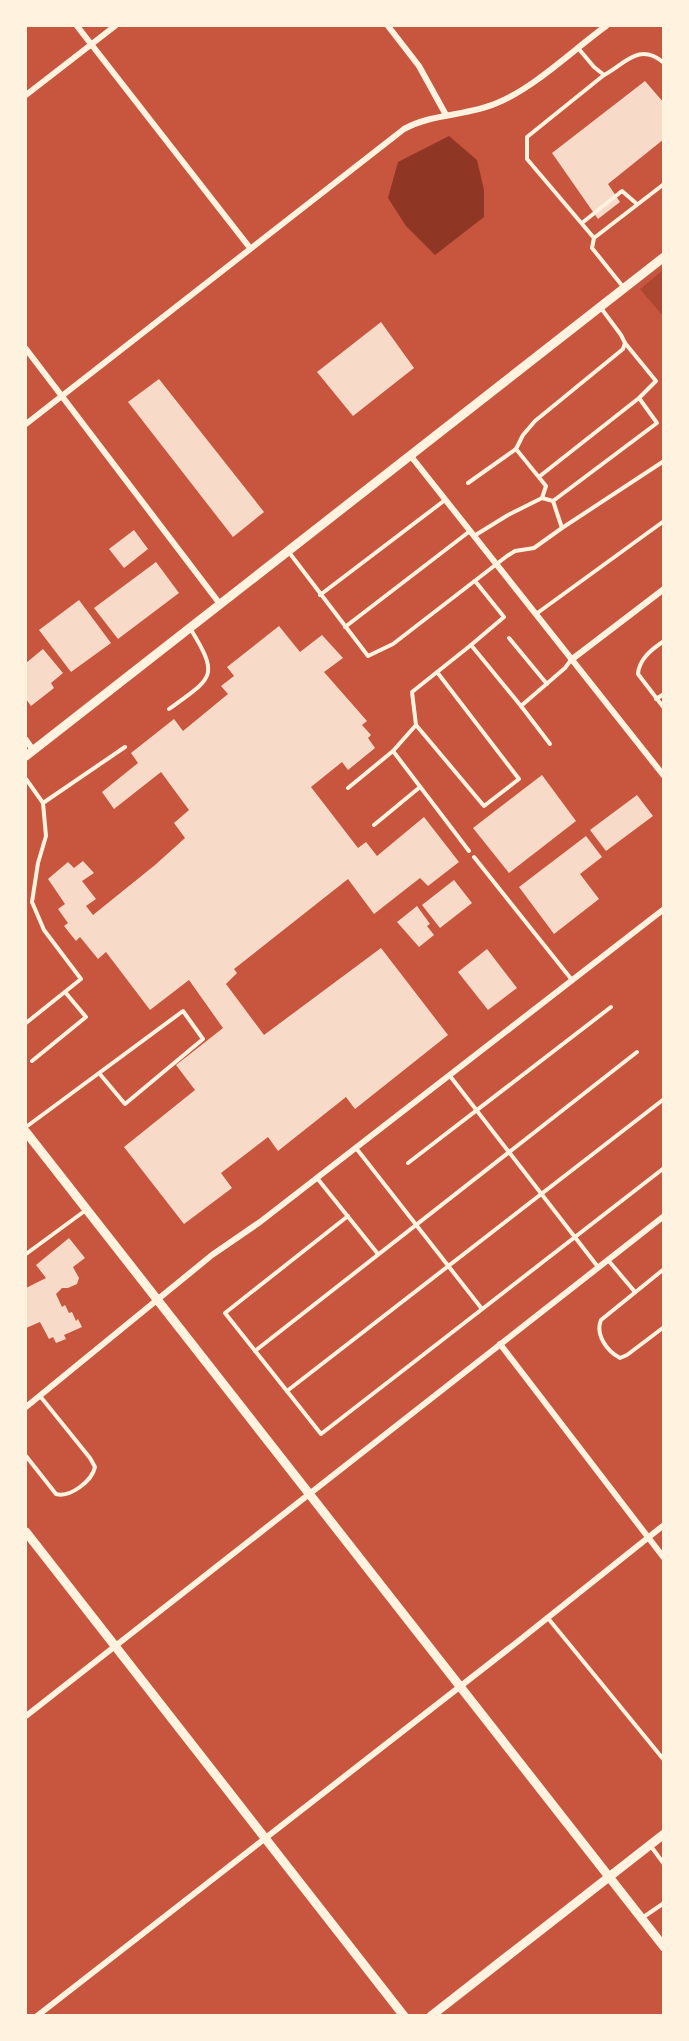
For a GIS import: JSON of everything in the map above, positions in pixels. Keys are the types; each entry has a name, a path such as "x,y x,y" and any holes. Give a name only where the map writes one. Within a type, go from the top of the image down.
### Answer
{"street":[{"path":"77,26 249,248"},
{"path":"26,95 115,26"},
{"path":"388,26 419,66 446,115"},
{"path":"26,424 404,129 446,115 498,103 530,84 606,26"},
{"path":"26,740 29,753 663,257"},
{"path":"26,349 220,604"},
{"path":"410,455 663,776"},
{"path":"572,660 663,589"},
{"path":"26,1407 212,1255 260,1222 663,909"},
{"path":"26,1132 663,1947"},
{"path":"26,1716 663,1216"},
{"path":"500,1344 663,1558"},
{"path":"37,2016 663,1525"},
{"path":"26,1532 404,2016"},
{"path":"431,2016 663,1834"}],"lane":[{"path":"578,47 594,67 604,75"},
{"path":"594,238 527,159 526,137 631,56 644,54 656,57 663,63"},
{"path":"624,288 592,248 594,238 663,184"},
{"path":"582,223 622,191 637,204"},
{"path":"540,476 639,398 656,381 600,307"},
{"path":"468,483 516,449 523,435 536,421 623,349 625,343"},
{"path":"553,501 657,423 639,398"},
{"path":"516,449 546,486 542,498"},
{"path":"288,551 368,656 393,644 515,551 534,548 663,461"},
{"path":"345,627 472,534 542,498 553,501"},
{"path":"320,595 445,500"},
{"path":"553,501 562,528"},
{"path":"536,615 663,520"},
{"path":"437,672 519,778 484,806 416,725 412,692 504,617 475,581"},
{"path":"169,709 195,690 208,677 210,669 204,651 189,627"},
{"path":"509,638 546,684"},
{"path":"663,641 639,666 638,674 663,708"},
{"path":"471,645 550,744"},
{"path":"521,706 572,660"},
{"path":"656,699 663,694"},
{"path":"348,788 393,751 416,725"},
{"path":"43,803 125,747"},
{"path":"393,751 469,851"},
{"path":"26,779 43,803 46,836 38,863 32,902 44,930 81,979 26,1023"},
{"path":"374,825 420,787"},
{"path":"474,857 572,981"},
{"path":"32,1061 86,1017 65,992"},
{"path":"408,1163 611,1007"},
{"path":"26,1126 183,1011 203,1039 125,1104 99,1073"},
{"path":"255,1351 638,1052"},
{"path":"450,1076 598,1267"},
{"path":"287,1391 663,1099"},
{"path":"356,1148 482,1309"},
{"path":"348,1216 225,1313 321,1434 663,1168"},
{"path":"317,1178 378,1254"},
{"path":"26,1254 87,1209"},
{"path":"608,1259 635,1292"},
{"path":"663,1269 601,1320 599,1332 601,1339 614,1355 620,1358 663,1327"},
{"path":"26,1456 56,1494 63,1496 90,1478 95,1467 40,1396"},
{"path":"547,1617 663,1760"},
{"path":"650,1845 663,1864"},
{"path":"641,1919 663,1903"}],"shaded area":[{"path":"449,136 477,160 484,190 484,217 435,255 406,226 388,198 398,162"},
{"path":"663,270 663,316 640,289"}],"building":[{"path":"645,81 664,103 664,139 608,184 620,202 598,219 552,153"},
{"path":"381,322 414,368 353,416 317,372"},
{"path":"159,379 264,512 233,537 128,402"},
{"path":"134,530 148,549 124,568 109,549"},
{"path":"156,562 179,593 118,639 94,608"},
{"path":"79,600 111,643 71,672 39,630"},
{"path":"279,626 300,652 322,635 343,658 324,672 367,721 362,725 371,735 368,738 375,748 348,770 342,762 311,787 358,848 366,842 377,856 424,817 459,862 428,886 420,878 374,914 348,879 234,969 237,973 226,984 264,1035 381,948 448,1035 355,1109 346,1097 278,1151 268,1137 221,1173 232,1188 184,1224 124,1147 195,1090 176,1065 223,1028 189,980 150,1010 106,952 98,959 80,937 76,941 64,926 68,923 58,909 65,904 48,879 68,862 74,868 83,861 94,873 82,881 96,899 86,906 93,915 185,838 174,823 189,810 161,772 114,809 102,792 138,763 131,753 174,719 183,731 228,694 221,686 234,676 227,667"},
{"path":"43,649 63,673 51,683 54,688 31,706 26,699 26,663"},
{"path":"542,775 576,821 509,873 473,828"},
{"path":"637,795 653,816 606,851 590,830"},
{"path":"586,836 602,857 580,874 599,899 554,934 519,887"},
{"path":"454,880 472,903 440,928 422,905"},
{"path":"417,906 430,924 427,926 434,935 419,947 397,922"},
{"path":"487,949 517,988 488,1010 458,972"},
{"path":"69,1238 85,1258 73,1267 79,1278 77,1284 62,1288 56,1294 62,1307 65,1305 69,1313 72,1312 82,1327 64,1335 66,1339 56,1343 53,1337 49,1339 40,1322 26,1328 26,1288 46,1278 36,1265"}]}
